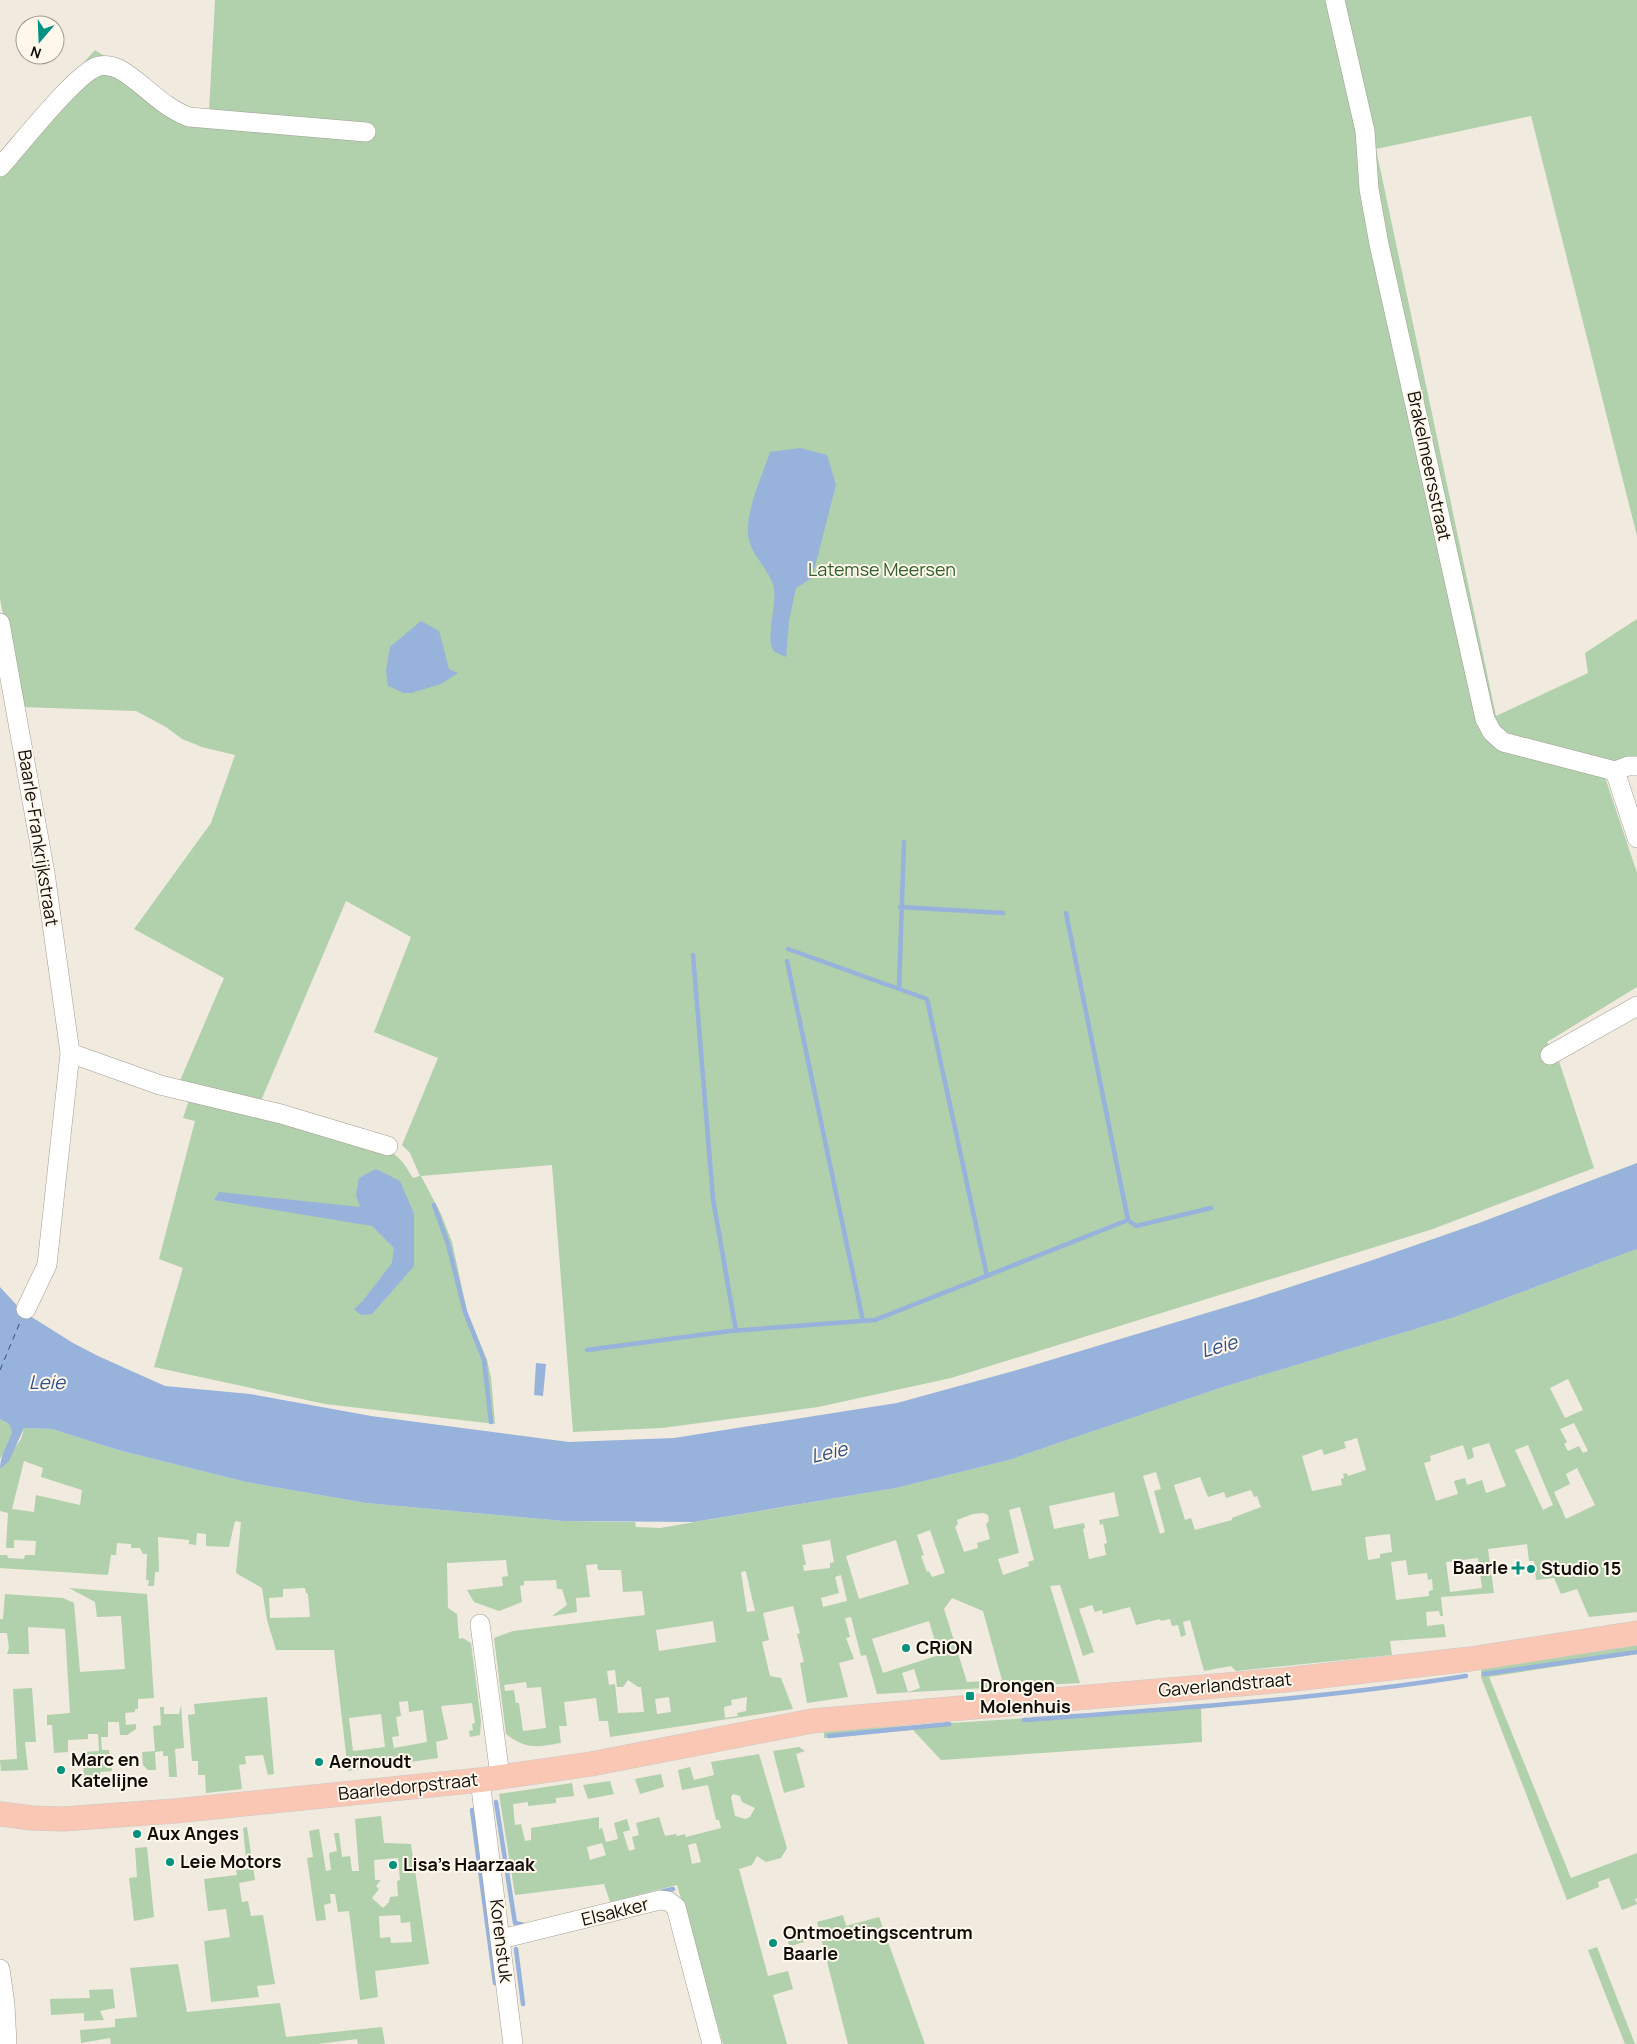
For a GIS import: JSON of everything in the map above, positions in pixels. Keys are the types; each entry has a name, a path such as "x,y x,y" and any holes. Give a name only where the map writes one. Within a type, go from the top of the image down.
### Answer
{"main road":[{"name":"Gaverlandstraat","path":"812,1721 1286,1680 1470,1659 1637,1633"},
{"name":"Baarledorpstraat","path":"0,1814 63,1819 165,1812 490,1778 591,1764 812,1721"}],"street":[{"name":"Brakelmeersstraat","path":"1335,0 1365,131 1369,189 1377,236 1485,719 1492,732 1503,742 1615,771"},
{"path":"0,167 79,80 97,67 104,65 120,70 168,107 189,117 366,132"},
{"name":"Baarle-Frankrijkstraat","path":"0,623 45,873 70,1053 47,1265 26,1309"},
{"path":"1637,766 1628,766 1615,771 1637,838"},
{"path":"1550,1055 1637,1006"},
{"path":"70,1053 160,1085 281,1114 388,1146"},
{"name":"Korenstuk","path":"480,1624 501,1940 513,2044"},
{"name":"Elsakker","path":"501,1940 660,1900 668,1901 676,1906 712,2044"},
{"path":"0,1969 5,2004 7,2044"}],"green space":[{"name":"Latemse Meersen","path":"215,0 1637,0 1637,536 1531,116 1376,149 1496,716 1588,673 1585,653 1637,619 1637,761 1598,771 1606,780 1637,873 1637,987 1547,1042 1558,1058 1594,1168 1430,1230 951,1378 818,1407 662,1428 573,1432 552,1165 421,1176 441,1214 452,1242 467,1311 487,1360 491,1378 495,1424 325,1404 154,1367 183,1268 159,1259 195,1121 183,1118 189,1100 383,1148 401,1160 413,1178 420,1176 410,1153 402,1145 438,1058 374,1032 411,937 346,901 260,1103 179,1083 224,978 134,929 211,823 235,755 202,747 182,739 166,727 136,711 22,707 0,599 0,155 95,50 180,105 209,112"},
{"path":"1637,1249 1637,1612 1589,1617 1577,1589 1561,1594 1554,1578 1536,1580 1534,1561 1529,1561 1527,1544 1488,1549 1494,1593 1441,1597 1443,1616 1440,1616 1439,1611 1426,1612 1427,1626 1444,1624 1446,1637 1390,1641 1392,1655 1236,1671 1231,1666 1204,1671 1190,1620 1183,1622 1186,1635 1181,1637 1178,1625 1172,1626 1170,1619 1161,1621 1160,1619 1136,1625 1130,1607 1103,1614 1102,1610 1095,1612 1092,1605 1079,1609 1094,1652 1083,1656 1060,1585 1050,1586 1080,1683 877,1694 866,1655 861,1656 851,1617 845,1618 850,1637 846,1638 854,1659 839,1663 848,1697 807,1703 800,1663 804,1662 797,1634 800,1633 793,1606 763,1613 769,1640 762,1642 770,1676 781,1678 793,1709 610,1737 608,1721 599,1721 596,1698 564,1702 567,1726 559,1726 561,1743 532,1746 520,1743 506,1734 494,1638 513,1631 645,1615 642,1591 623,1592 621,1570 598,1570 597,1564 586,1565 590,1597 576,1598 577,1612 552,1616 567,1605 562,1589 557,1589 556,1580 524,1581 524,1585 520,1586 522,1602 499,1611 474,1602 467,1590 503,1586 502,1577 508,1576 506,1560 447,1563 448,1608 457,1614 459,1639 463,1638 471,1643 481,1721 480,1735 470,1737 469,1731 473,1730 472,1724 475,1723 472,1703 441,1706 448,1739 436,1742 438,1758 348,1771 334,1650 276,1650 267,1620 262,1588 236,1573 241,1522 235,1521 229,1547 206,1546 206,1534 197,1533 196,1545 189,1544 189,1540 158,1537 159,1572 155,1572 154,1586 148,1586 149,1580 146,1580 147,1554 143,1554 140,1548 131,1548 131,1544 117,1543 116,1555 111,1555 108,1575 0,1568 0,1555 7,1555 8,1558 24,1559 25,1555 35,1555 36,1541 14,1540 14,1548 6,1548 8,1513 0,1511 0,1469 21,1439 24,1428 52,1429 118,1450 246,1482 366,1503 563,1521 635,1522 636,1527 660,1528 896,1488 1009,1460 1220,1388 1455,1317","holes":["1568,1379 1583,1410 1565,1418 1550,1388","1574,1423 1588,1451 1583,1453 1579,1446 1568,1451 1564,1444 1567,1442 1560,1429","1357,1438 1366,1470 1348,1476 1347,1473 1343,1474 1344,1478 1341,1479 1342,1485 1312,1491 1302,1456 1322,1449 1324,1455 1346,1448 1344,1442","1489,1443 1506,1486 1486,1493 1482,1480 1467,1485 1465,1478 1454,1481 1458,1494 1436,1501 1424,1463 1431,1461 1430,1456 1463,1445 1468,1460 1474,1457 1472,1448","1528,1445 1553,1505 1543,1510 1515,1450","24,1461 43,1468 41,1477 82,1490 80,1505 36,1495 34,1512 12,1509","1577,1468 1595,1505 1566,1519 1554,1492 1570,1484 1566,1474","1156,1472 1161,1489 1154,1491 1165,1532 1160,1534 1143,1476","1200,1477 1208,1497 1224,1492 1226,1498 1251,1490 1254,1497 1257,1496 1261,1507 1232,1518 1232,1520 1195,1530 1191,1518 1185,1520 1174,1485","1114,1492 1119,1516 1099,1520 1100,1525 1103,1524 1107,1543 1104,1544 1106,1555 1089,1559 1083,1529 1085,1528 1084,1523 1054,1529 1049,1506","1020,1507 1034,1560 1028,1562 1029,1566 1003,1575 998,1559 1019,1553 1009,1510","984,1513 988,1515 989,1521 986,1524 990,1539 977,1543 978,1548 964,1552 955,1527 958,1524 957,1520 973,1514","930,1530 945,1573 932,1577 929,1571 927,1572 921,1556 924,1555 917,1535","1390,1534 1392,1552 1380,1554 1380,1558 1368,1560 1365,1537","830,1540 834,1562 830,1563 830,1568 804,1571 803,1565 806,1565 802,1545","896,1540 909,1584 859,1599 846,1556","1478,1558 1482,1588 1450,1592 1446,1562","1406,1560 1408,1575 1427,1573 1428,1580 1432,1579 1433,1590 1429,1591 1429,1596 1396,1600 1391,1562","741,1572 746,1572 755,1611 747,1612","841,1575 847,1601 823,1607 821,1598 839,1593 835,1577","305,1588 308,1594 310,1617 270,1618 269,1598 283,1597 283,1589","952,1598 983,1611 1002,1680 967,1682 944,1609","713,1621 716,1642 659,1651 656,1630","929,1621 939,1655 883,1673 872,1639","914,1669 920,1688 908,1692 902,1673","615,1670 617,1687 623,1687 628,1680 641,1687 644,1712 618,1713 615,1684 609,1685 607,1671","526,1682 527,1688 541,1687 546,1728 523,1731 519,1703 516,1703 514,1690 505,1691 504,1685","669,1697 671,1712 657,1714 655,1699","747,1697 746,1711 737,1713 738,1716 725,1718 724,1707 732,1705 731,1700","408,1701 409,1712 423,1710 427,1742 394,1748 392,1737 399,1736 396,1717 401,1716 399,1702","381,1714 385,1747 353,1751 349,1718"]},
{"path":"0,1419 9,1424 12,1432 8,1446 0,1459"},
{"path":"69,1588 147,1594 154,1698 138,1699 138,1709 135,1709 135,1712 125,1713 126,1725 136,1724 136,1729 127,1735 120,1735 119,1722 108,1722 108,1737 101,1737 102,1750 109,1750 112,1771 100,1772 100,1777 83,1778 82,1776 84,1776 82,1752 99,1751 98,1734 88,1734 88,1739 68,1740 68,1752 54,1753 52,1725 47,1725 47,1715 70,1713 65,1629 28,1627 29,1654 7,1654 9,1648 7,1633 0,1633 0,1619 3,1619 5,1594 63,1598 74,1603 80,1672 125,1669 121,1616 97,1617 95,1602"},
{"path":"1637,1644 1637,1654 1489,1677 1571,1878 1637,1853 1637,1898 1635,1899 1637,1904 1622,1910 1609,1878 1598,1882 1599,1887 1567,1900 1481,1677 1481,1670 1484,1667"},
{"path":"32,1688 36,1742 25,1742 28,1770 1,1771 0,1760 17,1759 13,1689"},
{"path":"267,1697 274,1774 268,1775 263,1755 245,1756 246,1764 239,1765 242,1789 206,1793 205,1775 198,1775 198,1761 192,1761 188,1715 195,1714 194,1704"},
{"path":"181,1705 184,1748 175,1749 177,1777 169,1777 168,1756 163,1756 163,1751 155,1752 156,1770 148,1770 143,1765 142,1752 155,1751 153,1726 161,1725 160,1707 164,1707 164,1714 179,1714"},
{"path":"1201,1707 1202,1742 941,1760 913,1730 824,1738 824,1731"},
{"path":"799,1747 805,1751 796,1754 805,1787 784,1793 773,1751"},
{"path":"759,1754 787,1848 781,1858 766,1862 757,1856 752,1865 739,1869 768,1976 788,1971 793,1989 773,1995 787,2044 723,2044 677,1885 610,1902 604,1884 515,1895 499,1794 572,1783 574,1796 556,1798 556,1803 528,1806 528,1802 513,1804 515,1825 521,1824 525,1841 531,1840 531,1828 599,1817 599,1829 602,1828 606,1842 618,1839 614,1823 627,1819 630,1830 623,1832 629,1851 635,1849 632,1837 639,1835 636,1823 659,1817 665,1836 685,1834 686,1837 721,1828 719,1820 716,1820 708,1785 682,1790 678,1770 690,1767 694,1780 714,1775 711,1762","holes":["733,1794 740,1796 742,1802 755,1808 750,1817 745,1819 735,1816 731,1797","602,1843 606,1855 590,1860 587,1847","696,1843 701,1862 692,1864 688,1845"]},
{"path":"661,1774 664,1787 640,1794 635,1779"},
{"path":"610,1781 614,1794 588,1799 583,1785"},
{"path":"381,1816 384,1843 411,1844 429,1964 375,1971 378,1997 360,2000 349,1911 338,1912 335,1894 330,1894 331,1903 324,1905 326,1920 316,1921 307,1858 313,1857 309,1831 319,1829 326,1871 331,1870 329,1853 337,1851 334,1833 339,1833 342,1857 350,1856 352,1871 359,1871 355,1819","holes":["398,1858 400,1880 397,1881 398,1896 390,1897 389,1902 383,1908 372,1898 379,1889 376,1886 381,1880 375,1880 374,1860","400,1915 401,1923 410,1922 412,1942 391,1943 390,1937 380,1938 379,1916"]},
{"path":"247,1827 255,1880 239,1883 242,1902 248,1901 251,1916 263,1915 275,1984 257,1986 259,1997 211,2002 204,1941 230,1937 226,1909 208,1911 204,1879 237,1875 236,1870 247,1869 243,1828"},
{"path":"147,1847 154,1917 134,1921 129,1878 137,1877 135,1848"},
{"path":"843,1915 846,1926 879,1917 925,2044 848,2044 817,1922"},
{"path":"801,1932 804,1942 791,1946 788,1943 788,1935"},
{"path":"1597,1947 1635,2044 1625,2044 1588,1950"},
{"path":"178,1964 187,2012 280,2003 286,2037 382,2027 385,2044 358,2044 357,2039 318,2044 111,2044 110,2038 81,2043 80,2030 115,2027 115,2019 137,2017 130,1968"},
{"path":"113,1989 115,2008 100,2011 104,2020 84,2021 84,2013 51,2015 50,1999 90,1998 89,1990"}],"water":[{"path":"800,448 827,455 836,485 812,578 796,588 789,621 786,657 775,652 772,647 771,632 774,589 772,581 751,546 748,530 750,510 770,452"},
{"path":"421,621 439,631 449,669 458,673 441,684 411,693 404,693 388,686 386,670 390,647"},
{"name":"Leie","path":"1637,1163 1637,1249 1455,1317 1220,1388 1009,1460 896,1488 694,1522 563,1521 366,1503 246,1482 118,1450 52,1429 24,1428 9,1461 0,1469 0,1464 12,1432 9,1424 0,1419 0,1287 22,1311 73,1343 165,1386 250,1394 371,1416 569,1442 674,1438 897,1403 1024,1368 1253,1299 1367,1262 1479,1223"},
{"path":"376,1169 400,1181 414,1214 414,1266 372,1314 361,1315 354,1309 362,1302 392,1263 394,1248 372,1226 214,1200 219,1192 360,1207 356,1195 359,1178"},
{"path":"536,1363 546,1364 543,1396 534,1395"}],"waterway":[{"path":"899,989 904,842"},
{"path":"900,907 1003,913"},
{"path":"1066,913 1128,1220"},
{"path":"788,949 927,999 987,1276"},
{"path":"693,955 713,1199 736,1331"},
{"path":"787,961 863,1321"},
{"path":"434,1205 448,1244 465,1312 484,1360 491,1422"},
{"path":"587,1350 730,1331 875,1320 1128,1220 1136,1226 1211,1208"},
{"path":"1484,1674 1637,1652"},
{"path":"1024,1720 1301,1697 1466,1676"},
{"path":"829,1736 949,1724"},
{"path":"496,1802 515,1923 524,1925"},
{"path":"472,1810 495,1983"},
{"path":"660,1892 673,1889"},
{"path":"516,1949 523,2004"}],"ferry route":[{"path":"0,1370 21,1320"}],"place":[{"name":"Baarle","path":"1518,1568"},
{"name":"Studio 15","path":"1531,1569"},
{"name":"CRiON","path":"906,1648"},
{"name":"Drongen Molenhuis","path":"970,1696"},
{"name":"Aernoudt","path":"319,1762"},
{"name":"Marc en Katelijne","path":"61,1770"},
{"name":"Aux Anges","path":"137,1834"},
{"name":"Leie Motors","path":"170,1862"},
{"name":"Lisa's Haarzaak","path":"393,1865"},
{"name":"Ontmoetingscentrum Baarle","path":"773,1943"}]}
